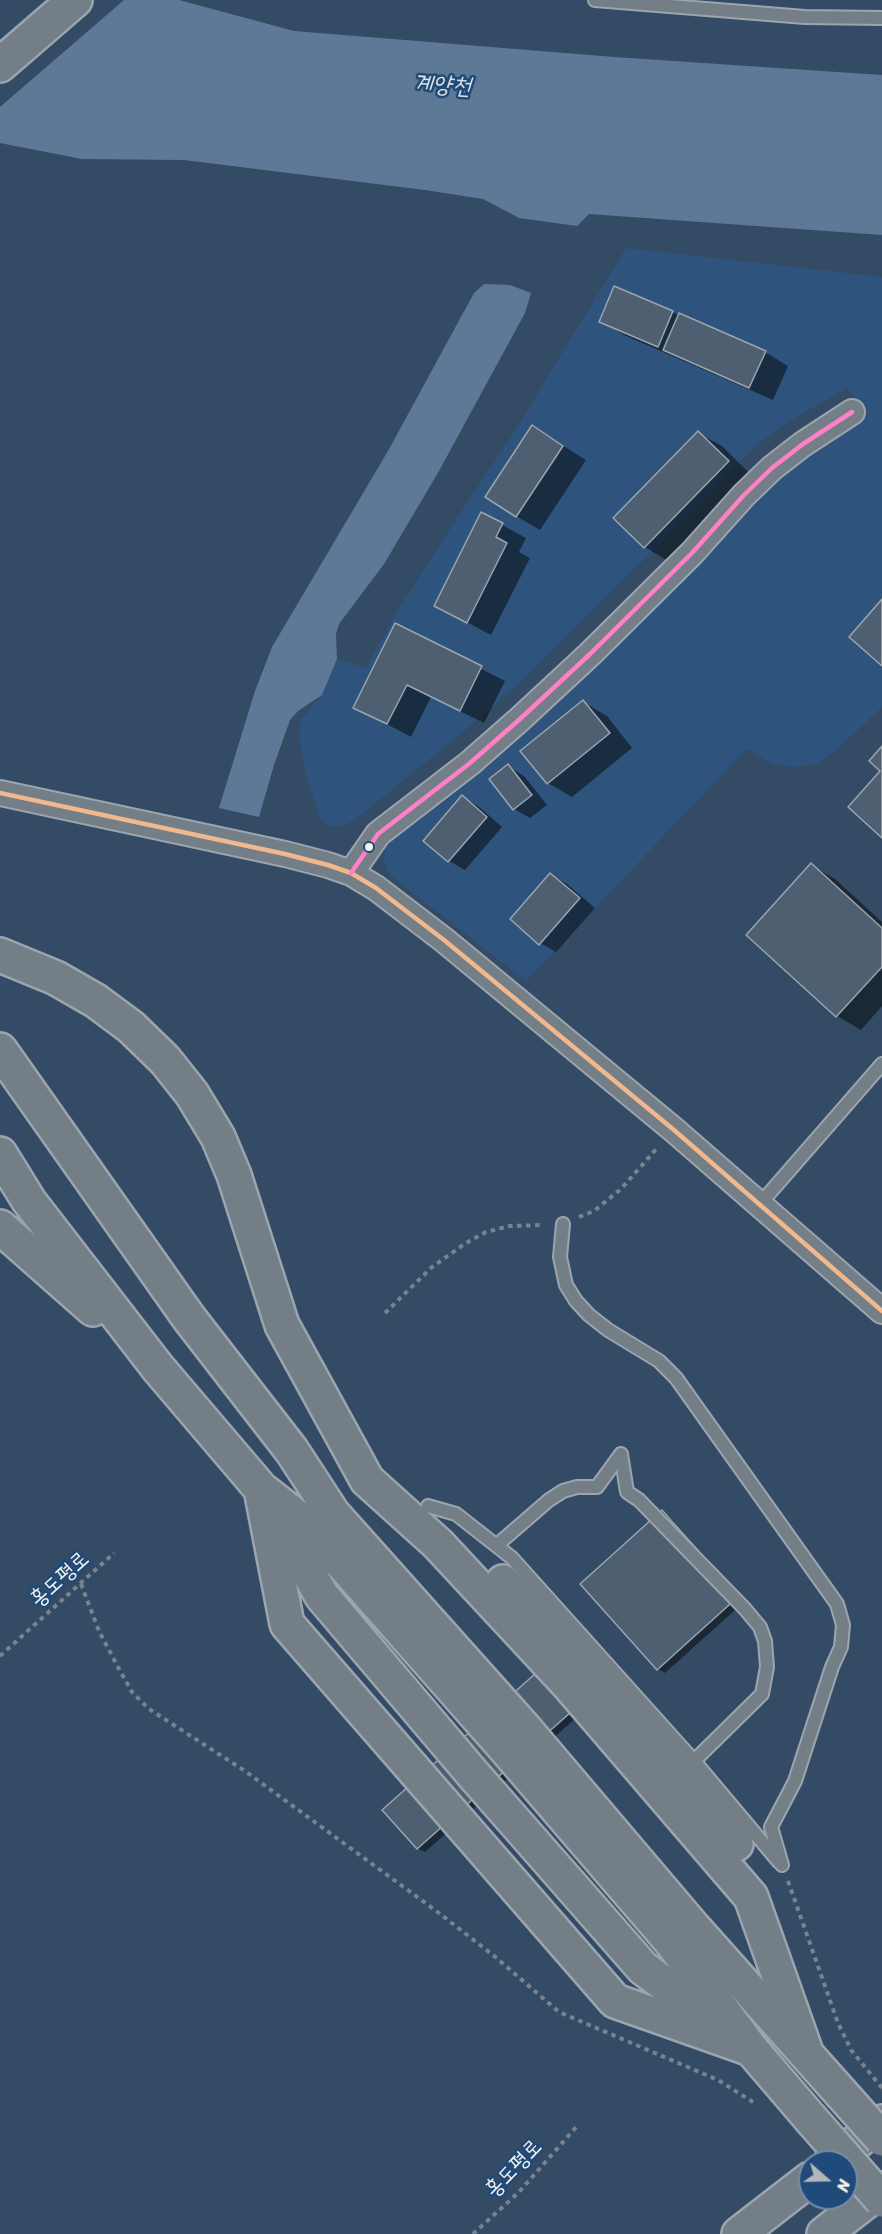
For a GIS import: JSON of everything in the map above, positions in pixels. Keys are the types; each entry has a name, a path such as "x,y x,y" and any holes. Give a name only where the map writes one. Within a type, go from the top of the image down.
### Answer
{"main road":[{"path":"0,64 75,0"},
{"path":"0,955 56,978 96,1001 131,1027 165,1060 192,1094 218,1137 234,1174 282,1325 367,1480 438,1544 569,1685 751,1897 807,2055"},
{"path":"0,1050 41,1112 189,1318 292,1451 333,1514 525,1729 693,1927 882,2139"},
{"path":"0,1154 29,1201 158,1368 261,1489 311,1527 506,1749 670,1940 751,2049 882,2200"},
{"path":"0,1227 158,1368"},
{"path":"292,1451 428,1506 587,1668 765,1879 807,2055"},
{"path":"261,1489 287,1624 615,2001 751,2049"},
{"path":"846,2150 882,2122"},
{"path":"739,2234 798,2188"},
{"path":"824,2234 882,2189"}],"street":[{"path":"351,873 378,834 470,763 537,702 692,553 744,495 772,468 803,444 852,412"},
{"path":"0,793 285,854 351,873 376,888 444,940 674,1130 882,1311"}],"lane":[{"path":"595,0 805,17 882,18"},
{"path":"760,1204 882,1064"},
{"path":"562,1224 560,1257 566,1285 576,1301 608,1330 659,1361 676,1378 837,1604 843,1626 841,1647 824,1689 795,1781 771,1827 782,1865"},
{"path":"497,1545 549,1500 563,1491 577,1487 597,1487 621,1454 627,1492 639,1500 745,1609 760,1627 765,1641 767,1667 762,1694 694,1761"},
{"path":"428,1506 456,1514 512,1558 694,1761 782,1865"}],"path":[{"path":"385,1313 432,1267 486,1232 510,1226 562,1224 594,1211 621,1189 674,1130"},
{"name":"홍도평로","path":"0,1656 114,1552"},
{"path":"81,1584 99,1631 119,1669 132,1692 149,1709 245,1771 435,1910 493,1955 559,2012 718,2080 764,2111"},
{"path":"782,1865 838,2023 851,2050 882,2088"},
{"name":"홍도평로","path":"473,2234 519,2192 578,2125"}],"shaded area":[{"path":"626,248 882,277 882,707 842,745 818,763 797,767 773,764 746,749 526,981 389,874 384,862 385,849 393,836 473,776 553,706 679,584 782,476 813,451 869,415 847,388 791,420 757,444 690,514 518,684 474,723 363,813 348,824 337,827 328,826 321,820 304,768 299,737 301,720 322,694 337,659 366,668 397,612 515,431"}],"water":[{"name":"계양천","path":"0,0 179,0 294,31 614,57 882,75 882,235 589,214 577,226 519,218 483,199 425,190 184,160 82,159 0,143"},
{"path":"484,284 510,285 531,293 525,313 439,471 384,564 339,624 336,634 337,659 322,695 298,711 290,720 259,817 219,808 255,691 272,647 388,451 474,293"}],"pier":[{"path":"0,0 124,0 0,107"}],"building":[{"path":"614,286 673,311 658,347 599,322"},
{"path":"679,313 766,351 749,388 663,350"},
{"path":"532,425 563,446 516,517 485,497"},
{"path":"698,431 729,461 644,548 613,518"},
{"path":"481,512 503,523 496,537 507,543 467,623 434,606"},
{"path":"882,599 882,666 849,637"},
{"path":"395,623 482,666 460,711 407,685 387,724 353,708"},
{"path":"583,700 610,733 547,784 520,751"},
{"path":"882,746 882,838 848,807 880,771 869,761"},
{"path":"508,764 532,795 513,810 489,779"},
{"path":"462,795 487,817 448,862 423,841"},
{"path":"811,863 882,928 882,967 836,1017 746,935"},
{"path":"550,873 580,898 539,945 510,919"},
{"path":"662,1510 739,1596 657,1670 580,1584"},
{"path":"545,1665 580,1704 417,1849 382,1810"}],"transit line":[{"path":"351,873 378,834 470,763 590,654 692,553 744,495 772,468 803,444 852,412"},
{"path":"0,793 285,854 351,873 376,888 444,940 674,1130 882,1311"}]}
